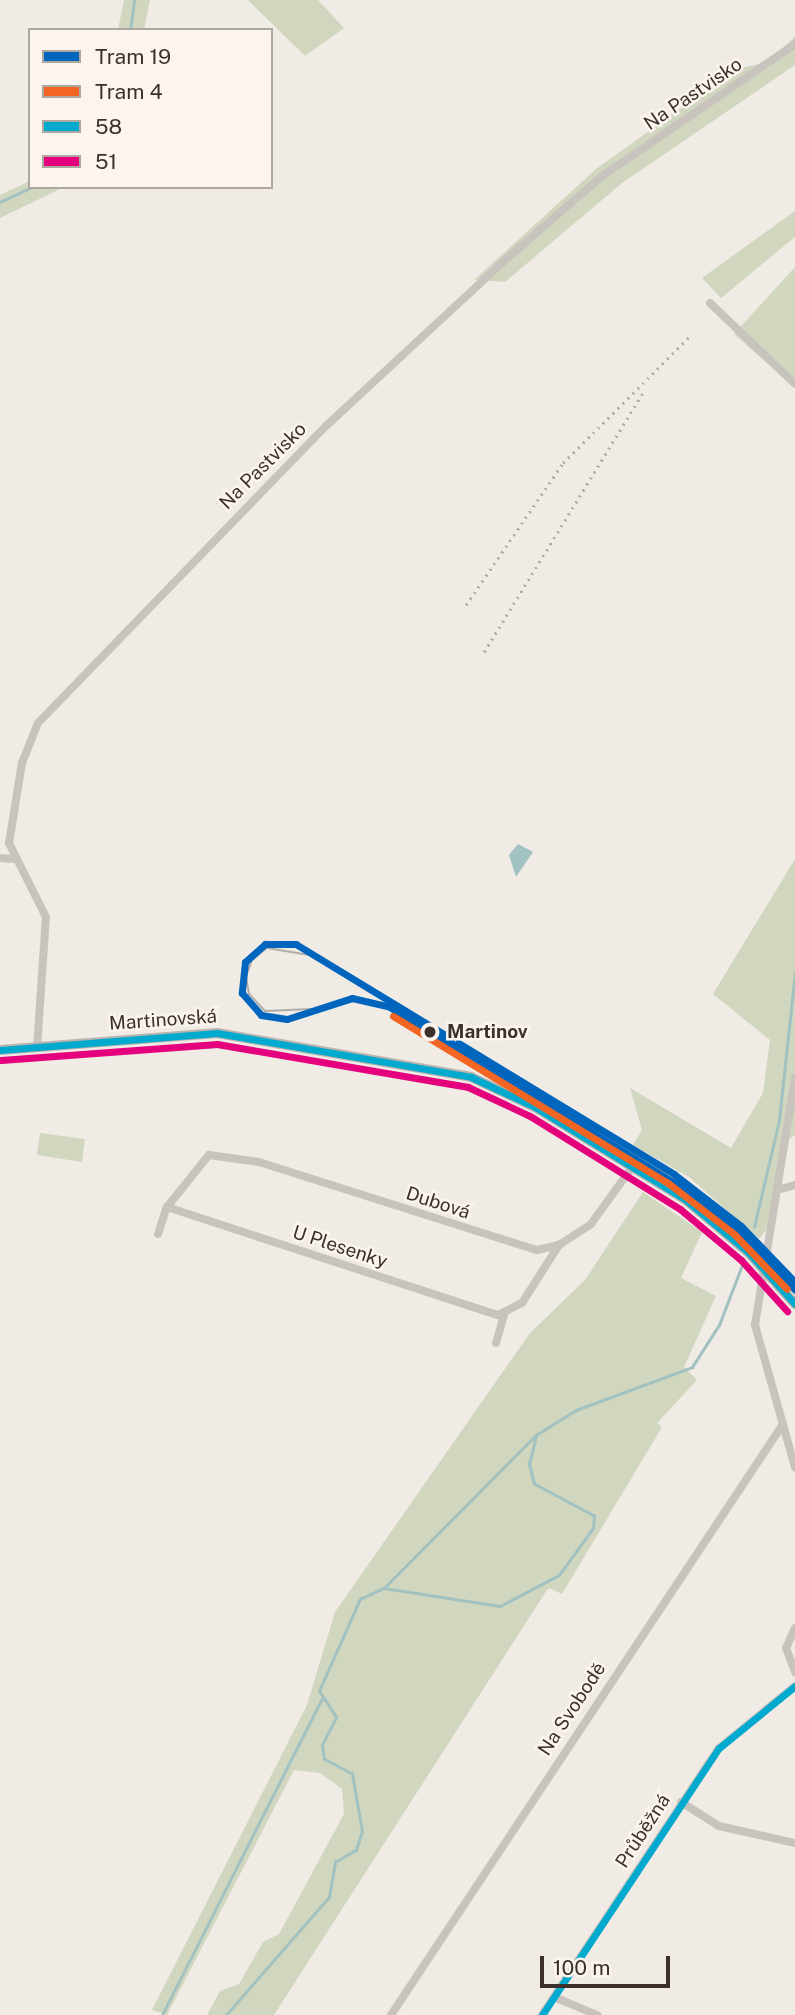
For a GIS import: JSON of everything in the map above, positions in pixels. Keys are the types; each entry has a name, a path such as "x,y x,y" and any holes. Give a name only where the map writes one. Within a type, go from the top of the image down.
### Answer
{"street":[{"name":"Na Pastvisko","path":"37,1048 46,917 9,843 22,763 38,723 66,687 326,426 512,254 601,177 795,44"},
{"path":"710,303 795,384"},
{"path":"0,858 15,859"},
{"name":"Martinovská","path":"0,1050 217,1033 425,1064 518,1098 633,1166 706,1215 764,1269 795,1304"},
{"path":"795,1078 781,1189 755,1325 795,1467"},
{"path":"788,1145 795,1138"},
{"name":"Dubová","path":"167,1207 209,1155 247,1159 527,1248 559,1245 591,1224 633,1166"},
{"path":"781,1189 795,1185"},
{"path":"158,1234 167,1207"},
{"name":"U Plesenky","path":"167,1207 504,1315"},
{"path":"496,1343 504,1315 522,1303 559,1245"},
{"name":"Na Svobodě","path":"391,2015 783,1424"},
{"path":"795,1628 786,1648 795,1672"},
{"name":"Průběžná","path":"542,2015 681,1801 738,1728 795,1686"},
{"path":"681,1801 719,1826 795,1843"},
{"path":"554,1997 597,2015"}],"green space":[{"path":"124,0 150,0 144,28 118,28"},
{"path":"248,0 318,0 344,28 305,56"},
{"path":"795,36 795,65 622,183 505,282 474,280 596,169 736,69 769,62"},
{"path":"28,182 28,189 60,189 0,218 0,195"},
{"path":"795,211 795,237 721,298 702,278"},
{"path":"795,267 795,388 734,334"},
{"path":"795,859 795,1135 785,1142 766,1230 759,1239 689,1177 633,1145 642,1130 630,1088 731,1148 763,1093 770,1040 713,994"},
{"path":"40,1133 85,1139 82,1162 37,1155"},
{"path":"643,1192 702,1232 681,1278 716,1296 684,1367 697,1380 657,1423 662,1427 562,1594 549,1588 545,1593 274,2015 207,2015 220,1991 239,1984 263,1942 279,1934 344,1814 342,1789 320,1773 294,1770 167,2015 152,2010 307,1705 335,1612 530,1333 585,1280"}],"water":[{"path":"518,844 533,852 516,877 509,855"}],"waterway":[{"path":"130,28 134,0"},
{"path":"0,202 28,189"},
{"path":"754,1227 779,1120 795,973"},
{"path":"226,2015 329,1897 335,1862 356,1850 362,1832 352,1774 324,1759 322,1745 336,1717 319,1691 360,1599 384,1588 500,1606 559,1575 593,1528 594,1516 534,1484 529,1464 536,1435 576,1410 692,1367 719,1325 742,1265"},
{"path":"384,1588 535,1436"},
{"path":"162,2015 321,1700"}],"tram line":[{"name":"19","path":"795,1282 741,1226 674,1174 296,944 265,944 245,962 242,993 261,1015 287,1019 352,998 388,1006 688,1191 748,1239 795,1290"},
{"path":"311,1009 265,1011 249,994 246,977 252,960 267,948 315,956"},
{"name":"4","path":"393,1016 668,1183 734,1234 787,1289"}],"railway":[{"path":"466,605 563,463 691,335"},
{"path":"484,652 644,391"}],"transit line":[{"name":"58","path":"0,1050 217,1033 471,1077 535,1107 686,1200 748,1252 795,1304"},
{"name":"51","path":"1,1060 217,1044 468,1087 530,1116 680,1209 741,1260 787,1311"},
{"name":"58","path":"542,2015 719,1748 795,1686"}],"place":[{"name":"Martinov","path":"430,1032"}]}
